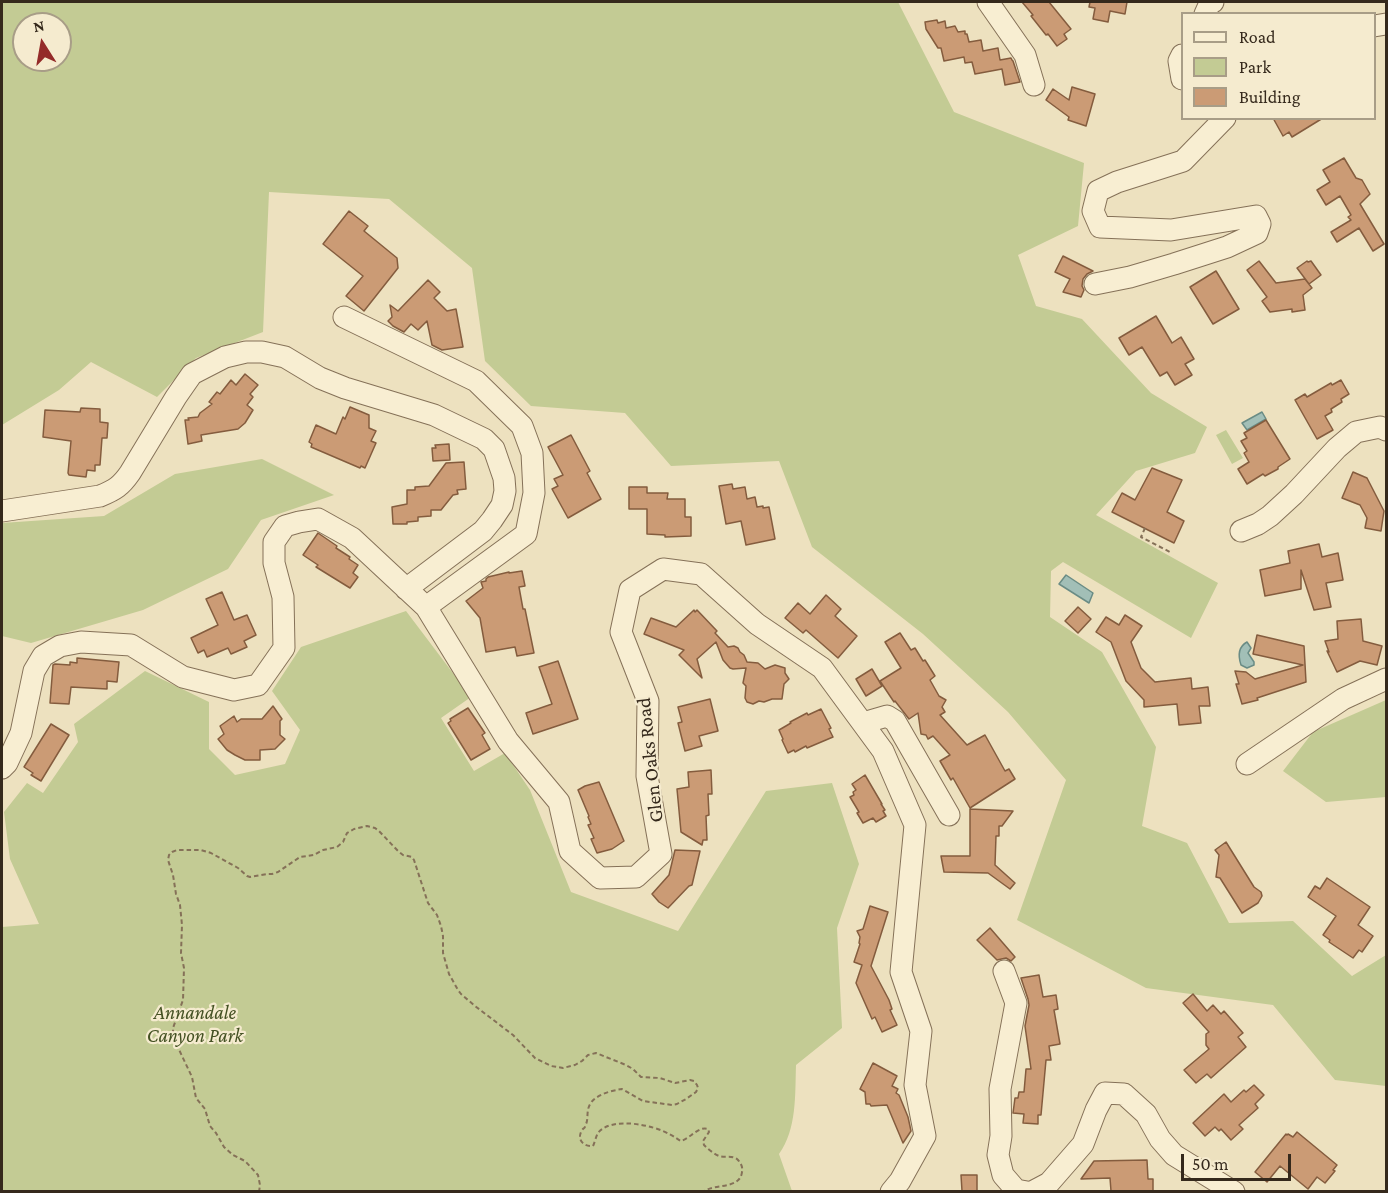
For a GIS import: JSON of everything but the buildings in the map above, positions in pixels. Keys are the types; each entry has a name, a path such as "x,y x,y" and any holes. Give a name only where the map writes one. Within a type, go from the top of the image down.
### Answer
{"street":[{"path":"988,2 1025,55 1034,84"},
{"path":"1181,58 1179,61 1181,73"},
{"path":"1095,284 1130,277 1227,247 1257,233 1260,224 1256,216 1171,230 1143,230 1101,227 1093,211 1098,191 1117,182 1183,161 1219,120"},
{"path":"344,317 476,381 522,426 532,453 534,494 526,534 426,607"},
{"path":"2,511 100,496 115,490 130,473 192,374 225,357 262,351 285,357 320,378 345,388 434,415 484,439 494,449 504,478 505,491 502,505 483,531 406,589"},
{"path":"1240,531 1270,516 1294,494 1337,447 1356,432 1380,428 1386,430"},
{"name":"Glen Oaks Road","path":"2,768 7,763 21,733 34,671 43,656 60,646 81,642 131,645 183,677 234,690 258,685 284,648 283,597 274,563 274,542 285,526 318,519 352,538 426,607 508,741 560,802 570,851 600,878 636,877 661,854 647,776 648,701 621,632 630,590 663,569 701,574 757,624 822,668 883,751 915,825 901,972 921,1031 915,1085 925,1136 900,1181 891,1191"},
{"path":"1247,764 1343,699 1386,679"},
{"path":"862,723 888,716 895,721 949,815"},
{"path":"1004,971 1016,1003 1000,1089 1001,1136 998,1155 1003,1176 1016,1190 1027,1191"},
{"path":"1032,1191 1049,1183 1083,1144 1105,1093 1124,1094 1146,1113 1160,1139 1174,1155 1234,1191"}],"path":[{"path":"1145,528 1141,537 1170,552"},
{"path":"259,1191 258,1174 245,1161 224,1148 216,1132 210,1126 205,1109 196,1098 192,1077 173,1037 173,1028 183,1000 184,968 181,953 180,905 168,860 169,855 177,850 201,850 238,868 247,876 272,874 300,858 337,847 343,842 347,833 367,826 379,831 403,855 412,856 428,903 437,915 441,926 447,970 461,994 513,1035 535,1058 551,1066 563,1068 575,1065 588,1055 596,1053 630,1067 641,1077 660,1077 675,1083 694,1081 698,1088 696,1092 677,1104 643,1101 622,1089 599,1096 590,1103 587,1123 580,1138 585,1146 593,1146 599,1131 612,1124 650,1126 669,1133 681,1141 704,1128 709,1132 703,1141 704,1145 717,1155 734,1157 740,1161 743,1169 741,1177 736,1182 703,1191"}],"green space":[{"path":"2,2 898,2 954,112 1084,163 1078,226 1018,255 1036,306 1082,319 1151,393 1207,427 1195,453 1136,471 1096,515 1218,583 1191,638 1063,562 1051,571 1050,617 1102,652 1156,747 1142,826 1187,843 1229,923 1293,921 1352,976 1386,955 1386,1086 1335,1080 1273,1005 1146,988 1017,920 1066,780 1008,712 923,634 812,547 779,461 671,466 625,413 531,406 485,361 472,268 389,199 269,192 263,332 196,358 157,397 91,362 59,390 2,425"},
{"path":"1226,430 1243,458 1232,464 1216,435"},
{"path":"262,459 334,495 261,520 228,569 143,610 31,643 2,636 2,523 104,516 175,474"},
{"name":"Annandale Canyon Park","path":"406,611 471,697 441,718 474,771 505,753 530,790 571,892 678,931 766,791 832,783 859,864 837,928 842,1028 796,1065 792,1123 779,1154 792,1191 2,1192 2,927 39,924 10,859 4,812 27,783 43,793 78,742 74,724 145,671 209,702 209,749 235,775 285,764 300,730 272,691 301,647"},
{"path":"1386,700 1386,797 1326,802 1283,771 1313,732"}],"water":[{"path":"1262,412 1266,419 1247,430 1242,423"},
{"path":"1066,575 1093,593 1089,603 1059,584"},
{"path":"1247,642 1251,648 1248,653 1254,665 1247,668 1241,665 1239,655 1240,649"}]}
